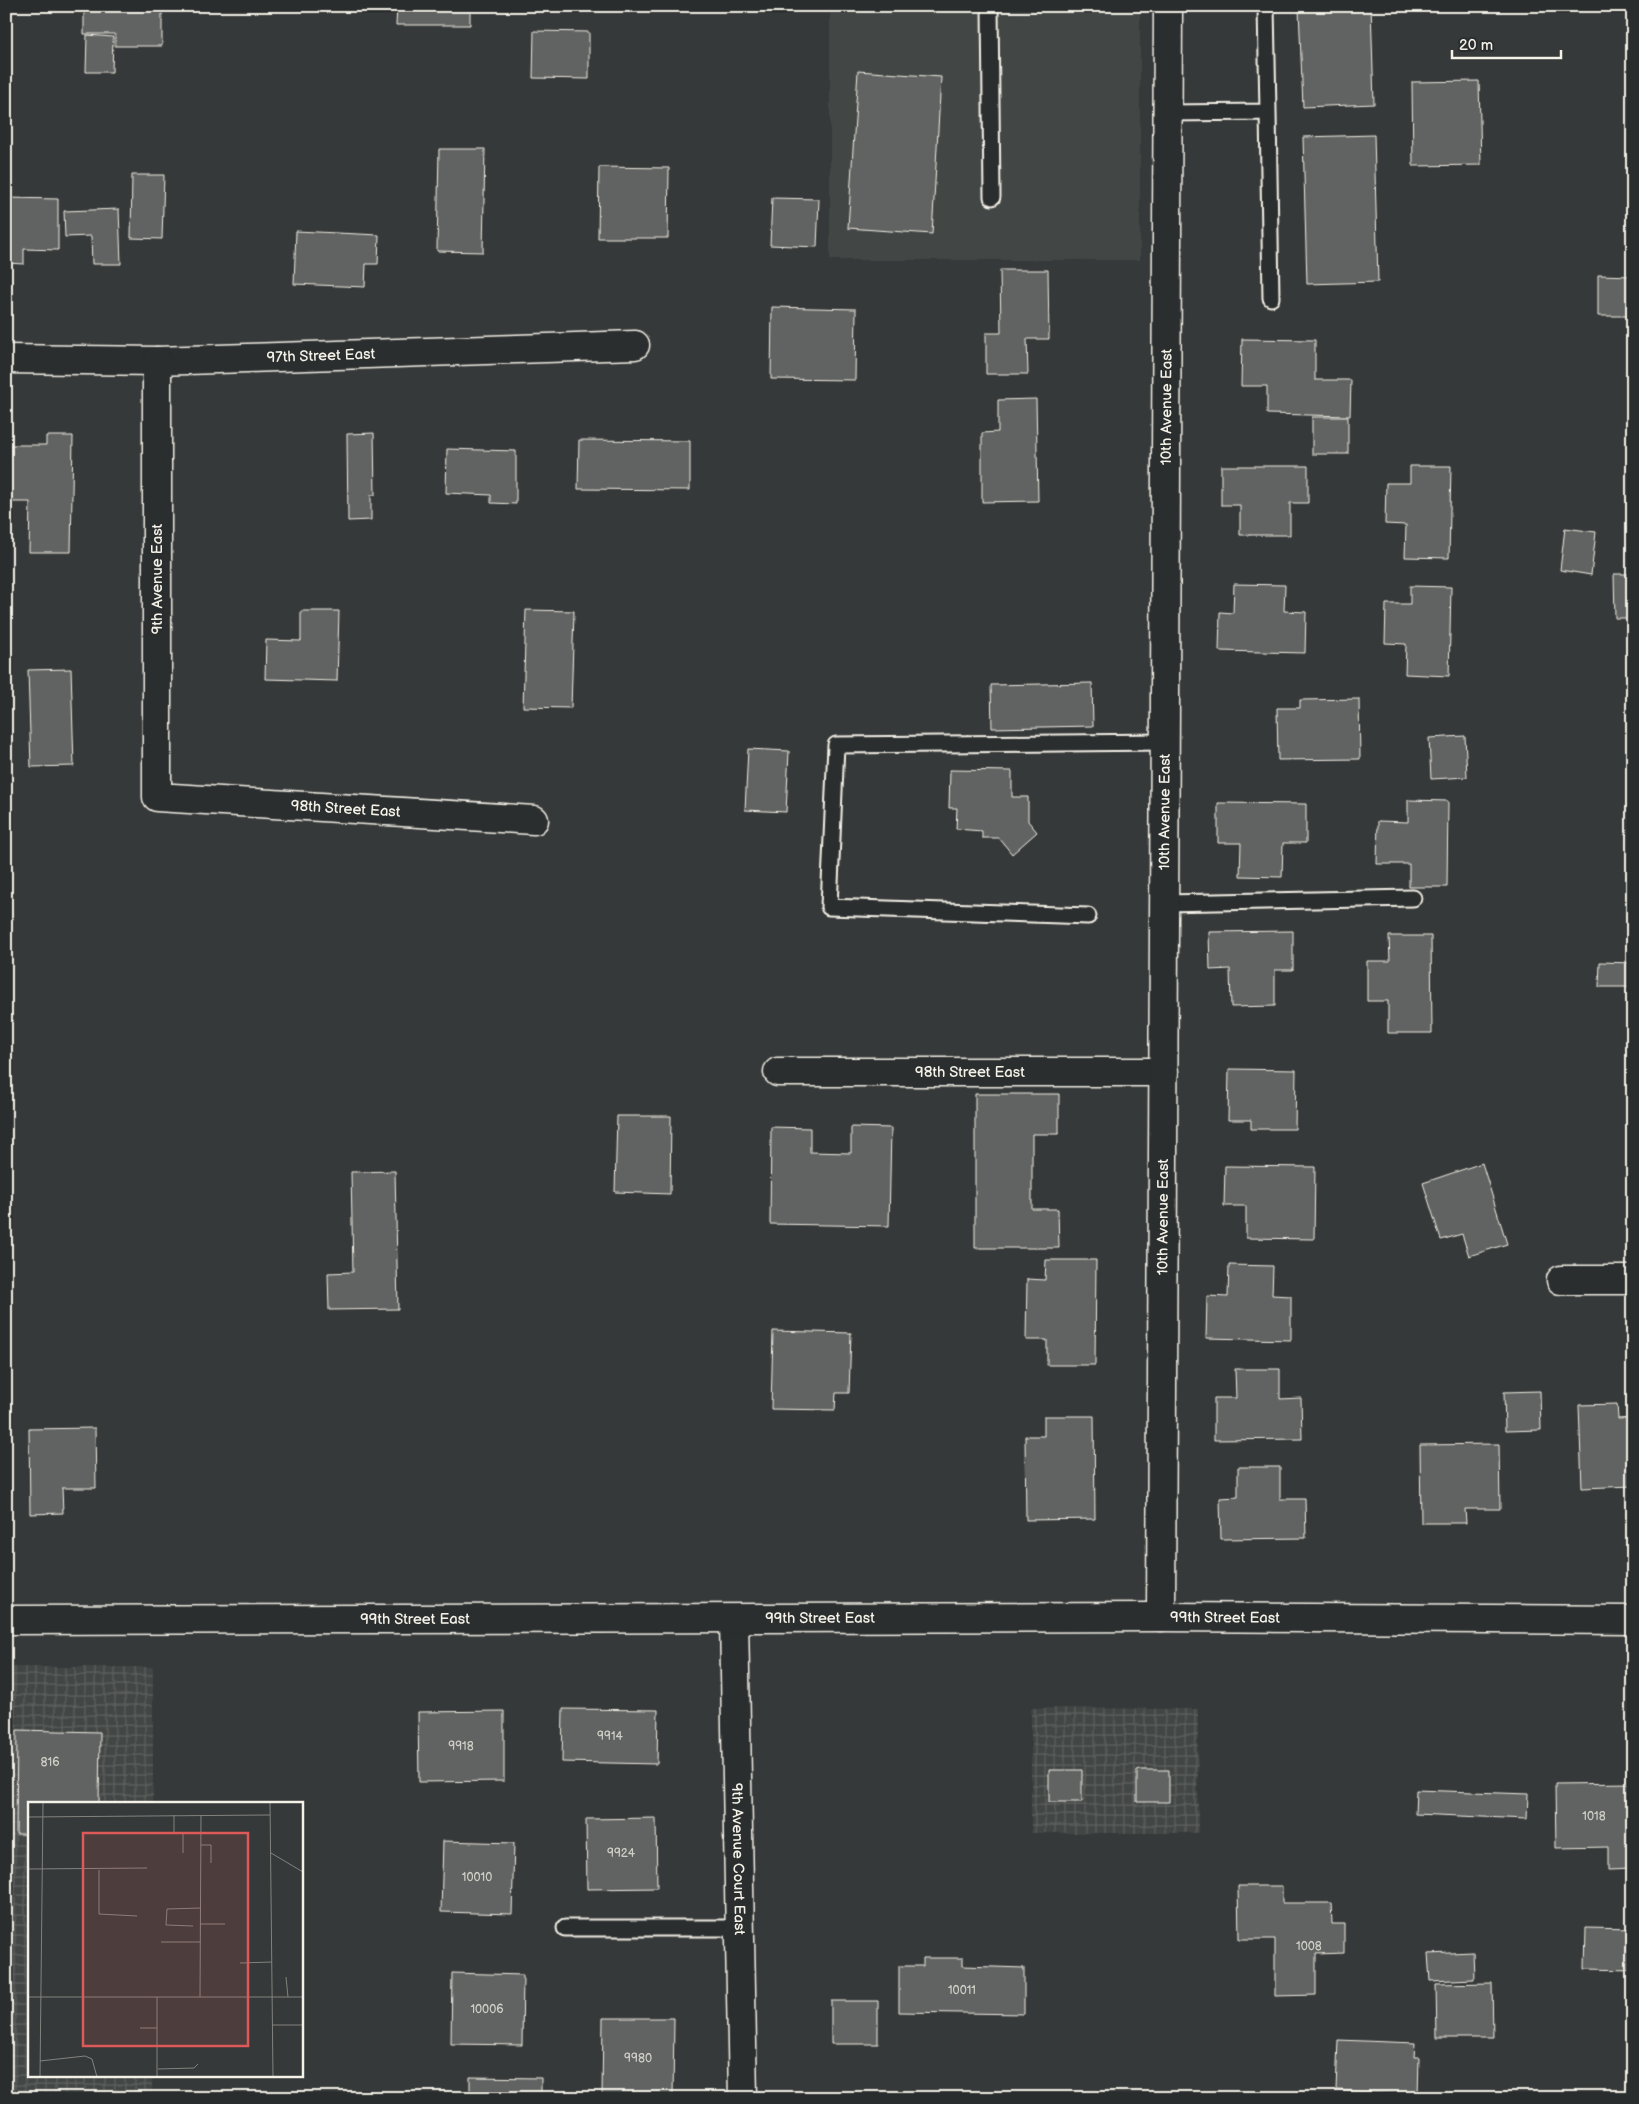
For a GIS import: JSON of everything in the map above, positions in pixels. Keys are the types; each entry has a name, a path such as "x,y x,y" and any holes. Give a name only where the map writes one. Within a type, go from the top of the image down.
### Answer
{"street":[{"name":"10th Avenue East","path":"1161,1617 1168,6"},
{"name":"97th Street East","path":"6,359 157,361 635,345"},
{"name":"9th Avenue East","path":"157,361 157,797"},
{"name":"98th Street East","path":"157,797 534,820"},
{"name":"98th Street East","path":"778,1072 1164,1072"},
{"path":"1561,1280 1633,1280"},
{"name":"99th Street East","path":"6,1620 1161,1617 1633,1620"},
{"name":"9th Avenue Court East","path":"734,1619 743,2098"}],"lane":[{"path":"990,6 992,197"},
{"path":"1266,6 1271,298"},
{"path":"1167,113 1268,112"},
{"path":"1088,916 829,907 836,745 1166,742"},
{"path":"1165,903 1413,898"},
{"path":"565,1928 740,1928"}],"shaded area":[{"path":"830,6 1140,6 1140,260 830,260"},
{"path":"6,1667 153,1667 153,1802 28,1802 28,2076 152,2076 152,2098 6,2098"},
{"path":"1031,1708 1198,1709 1198,1833 1031,1833"}],"building":[{"path":"84,6 162,6 162,46 115,46 115,34 84,34"},
{"path":"397,6 470,6 470,25 396,25"},
{"path":"577,6 663,6 663,8 577,9"},
{"path":"1371,6 1374,104 1303,107 1299,9"},
{"path":"534,31 589,32 589,79 533,78"},
{"path":"87,35 113,37 112,72 86,72"},
{"path":"858,71 941,77 932,234 848,228"},
{"path":"1479,81 1481,165 1413,166 1412,82"},
{"path":"1374,135 1378,282 1307,284 1303,137"},
{"path":"439,149 485,149 483,252 437,251"},
{"path":"599,167 669,168 668,238 598,238"},
{"path":"132,175 164,175 162,239 131,238"},
{"path":"6,198 58,199 58,250 24,249 24,264 6,263"},
{"path":"772,198 819,199 817,247 770,245"},
{"path":"119,209 121,264 92,264 91,236 65,237 64,211"},
{"path":"296,231 379,235 378,264 366,264 365,287 294,284"},
{"path":"1000,270 1048,270 1049,339 1027,339 1028,374 986,374 986,333 1001,333"},
{"path":"1598,275 1633,276 1633,316 1598,316"},
{"path":"772,307 856,309 855,380 771,379"},
{"path":"1242,339 1315,340 1315,380 1351,380 1350,416 1267,414 1267,386 1241,386"},
{"path":"1036,399 1038,501 982,502 982,433 998,432 998,400"},
{"path":"1312,417 1348,417 1348,454 1312,454"},
{"path":"374,433 375,495 371,495 371,520 348,521 347,434"},
{"path":"46,436 73,436 71,552 29,552 30,502 6,502 6,445 46,445"},
{"path":"579,440 690,441 690,490 578,489"},
{"path":"447,449 516,451 516,504 491,503 491,495 446,493"},
{"path":"1221,466 1308,466 1308,503 1290,503 1290,535 1240,535 1240,505 1221,505"},
{"path":"1410,466 1451,466 1449,558 1405,557 1406,525 1385,524 1386,483 1410,483"},
{"path":"1565,528 1596,532 1591,575 1560,570"},
{"path":"1614,574 1633,574 1633,618 1615,618"},
{"path":"1234,584 1285,585 1284,611 1306,612 1305,653 1219,651 1220,612 1233,613"},
{"path":"1410,586 1451,587 1449,676 1405,674 1406,644 1385,643 1386,604 1410,604"},
{"path":"526,610 574,611 571,708 523,707"},
{"path":"301,611 339,611 337,681 265,679 266,640 301,641"},
{"path":"71,669 74,766 31,767 28,670"},
{"path":"1092,683 1093,726 992,728 991,685"},
{"path":"1359,699 1360,759 1278,760 1277,708 1300,708 1300,700"},
{"path":"1465,736 1467,777 1431,779 1429,738"},
{"path":"748,749 789,751 786,812 745,810"},
{"path":"950,770 1012,771 1012,797 1028,797 1028,821 1037,832 1012,854 999,838 982,838 982,831 956,829 957,808 949,808"},
{"path":"1408,800 1448,801 1447,887 1409,887 1409,864 1377,864 1378,821 1408,822"},
{"path":"1218,803 1306,804 1306,843 1283,843 1282,877 1240,876 1241,843 1218,843"},
{"path":"1293,931 1293,970 1275,970 1275,1006 1231,1007 1230,969 1210,970 1209,932"},
{"path":"1389,936 1431,936 1432,1033 1388,1033 1388,1001 1367,1001 1367,961 1390,961"},
{"path":"1600,962 1633,963 1633,987 1599,987"},
{"path":"1229,1069 1296,1070 1295,1129 1251,1129 1251,1120 1228,1120"},
{"path":"975,1094 1059,1094 1059,1134 1032,1134 1032,1209 1058,1209 1059,1248 975,1248"},
{"path":"617,1116 671,1116 670,1194 615,1192"},
{"path":"771,1127 810,1128 810,1152 851,1153 851,1127 891,1128 889,1226 770,1224"},
{"path":"1482,1163 1507,1244 1469,1256 1462,1234 1441,1240 1423,1183"},
{"path":"1225,1166 1315,1167 1314,1239 1246,1238 1246,1206 1224,1206"},
{"path":"395,1171 398,1309 329,1310 328,1273 353,1272 351,1172"},
{"path":"1046,1260 1096,1260 1095,1365 1047,1365 1047,1340 1026,1340 1027,1279 1045,1280"},
{"path":"1229,1265 1273,1266 1272,1295 1291,1296 1291,1340 1206,1338 1207,1296 1228,1297"},
{"path":"773,1331 851,1333 849,1393 836,1393 835,1410 771,1409"},
{"path":"1235,1369 1280,1369 1280,1399 1301,1398 1302,1439 1214,1440 1214,1398 1236,1398"},
{"path":"1540,1391 1541,1430 1505,1431 1504,1392"},
{"path":"1617,1404 1618,1419 1633,1418 1633,1486 1582,1488 1579,1405"},
{"path":"1044,1416 1094,1416 1095,1519 1026,1520 1025,1436 1044,1436"},
{"path":"95,1428 96,1488 62,1488 63,1513 30,1514 29,1429"},
{"path":"1499,1444 1500,1509 1465,1509 1466,1523 1421,1523 1420,1445"},
{"path":"1238,1467 1280,1467 1280,1499 1305,1499 1306,1538 1221,1539 1220,1498 1238,1497"},
{"path":"563,1709 658,1710 657,1764 562,1762"},
{"path":"504,1711 504,1781 419,1782 418,1712"},
{"path":"17,1730 100,1732 99,1802 28,1802 28,1834 16,1834"},
{"path":"1049,1770 1082,1770 1082,1802 1049,1802"},
{"path":"1137,1770 1169,1770 1169,1802 1137,1802"},
{"path":"1633,1783 1633,1869 1609,1870 1609,1847 1556,1848 1555,1784"},
{"path":"1416,1790 1528,1794 1527,1819 1415,1814"},
{"path":"656,1818 657,1888 587,1889 586,1819"},
{"path":"443,1841 514,1843 512,1914 441,1912"},
{"path":"1238,1886 1282,1886 1282,1903 1331,1903 1332,1924 1344,1924 1344,1953 1316,1954 1316,1995 1275,1996 1275,1939 1239,1939"},
{"path":"1586,1928 1633,1929 1633,1970 1585,1969"},
{"path":"1473,1952 1474,1979 1430,1981 1428,1954"},
{"path":"923,1958 963,1958 963,1966 1024,1968 1024,2014 899,2012 899,1966 923,1966"},
{"path":"452,1973 523,1975 522,2045 451,2044"},
{"path":"1492,1983 1493,2038 1437,2038 1436,1984"},
{"path":"831,2001 878,2001 878,2044 831,2044"},
{"path":"603,2018 674,2018 673,2098 602,2098"},
{"path":"1338,2040 1415,2043 1414,2057 1419,2057 1418,2095 1336,2090"},
{"path":"470,2077 541,2078 541,2098 470,2098"}]}
